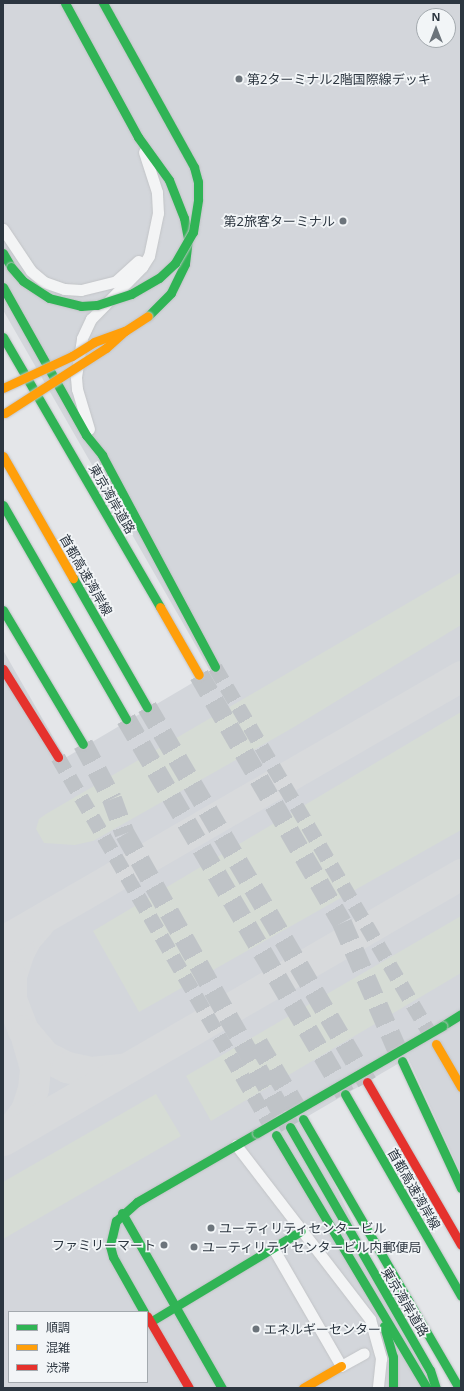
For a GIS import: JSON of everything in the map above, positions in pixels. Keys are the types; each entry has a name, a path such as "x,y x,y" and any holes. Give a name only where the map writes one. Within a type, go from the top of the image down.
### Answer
{"main road":[{"path":"3,388 72,356 94,342 125,330 148,316 171,293 185,264 188,239 184,218 169,180 138,137 65,3"},
{"path":"3,253 11,267 22,281 49,298 81,306 111,303 159,278 174,263 193,232 198,199 198,182 194,167 103,3"},
{"path":"3,287 86,435 102,455 215,667"},
{"path":"4,413 106,348 125,330"},
{"name":"東京湾岸道路","path":"3,337 199,675"},
{"name":"首都高速湾岸線","path":"3,456 147,707"},
{"path":"3,505 126,719"},
{"path":"3,610 83,744"},
{"path":"3,669 58,757"},
{"path":"3,686 49,744"},
{"path":"143,1311 113,1257 110,1246 111,1233 122,1213 461,1014"},
{"path":"436,1044 461,1087"},
{"path":"402,1062 461,1188"},
{"name":"首都高速湾岸線","path":"367,1082 461,1245"},
{"name":"首都高速湾岸線","path":"345,1094 461,1296"},
{"path":"303,1119 459,1388"},
{"name":"東京湾岸道路","path":"290,1126 372,1272 430,1370 436,1388"},
{"path":"276,1135 376,1305 427,1388"},
{"path":"122,1213 222,1388"},
{"path":"189,1388 149,1319 174,1306 301,1231"},
{"path":"376,1305 393,1357 393,1388"},
{"path":"304,1388 341,1366"}],"street":[{"path":"102,455 84,416 77,389 76,377 82,338 91,319 142,267 149,256 158,213 157,192 138,137"},
{"path":"3,229 31,271 44,282 64,289 82,290 116,281 138,261 152,241"},
{"path":"236,1145 370,1319 381,1358 378,1388"},
{"path":"274,1248 341,1366 364,1354"}],"shaded area":[{"path":"3,3 461,3 461,1174 408,1058 303,1119 433,1388 3,1388 3,650 65,758 211,672 3,310"},
{"path":"461,572 461,625 294,727 93,841 75,845 44,843 36,829 39,819 46,814"},
{"path":"461,712 461,830 139,1012 93,931"},
{"path":"461,916 461,973 211,1121 186,1076"},
{"path":"156,1094 181,1136 3,1239 3,1182"}],"taxiway":[{"path":"3,941 461,676"},
{"path":"3,1140 461,874"},
{"path":"39,923 26,938 19,951 11,976 11,999 23,1030 45,1056 67,1067 91,1072 121,1069"},
{"path":"8,1134 26,1110 33,1088 35,1068 25,1034"}],"tunnel":[{"path":"215,667 436,1044"},
{"path":"199,675 342,923 402,1061"},
{"path":"147,707 367,1082"},
{"path":"126,719 345,1094"},
{"path":"83,744 112,799 125,834 290,1127"},
{"path":"58,757 276,1135"},
{"path":"258,1043 303,1119"}],"traffic: fast":[{"path":"65,3 138,137 169,180 184,218 188,239 185,264 171,293 148,316"},
{"path":"11,267 23,281 49,298 81,306 97,305 131,294 159,278 175,263 193,232 198,199 198,182 194,167 103,3"},
{"path":"3,253 11,267"},
{"path":"3,287 86,435 102,455 215,667"},
{"path":"3,337 160,607"},
{"path":"3,505 126,719"},
{"path":"73,578 147,707"},
{"path":"3,610 83,744"},
{"path":"442,1026 461,1014"},
{"path":"257,1133 442,1026"},
{"path":"402,1061 461,1188"},
{"path":"345,1094 461,1296"},
{"path":"303,1119 459,1388"},
{"path":"290,1127 430,1370 436,1388"},
{"path":"143,1311 113,1257 110,1246 116,1221 137,1202 257,1133"},
{"path":"276,1135 427,1388"},
{"path":"122,1213 222,1388"},
{"path":"150,1322 301,1231"},
{"path":"384,1326 393,1357 393,1388"}],"traffic: slow":[{"path":"5,413 106,348 125,331 148,316"},
{"path":"3,388 72,356 94,342 125,331"},
{"path":"3,456 73,578"},
{"path":"160,607 199,675"},
{"path":"436,1044 461,1087"},
{"path":"303,1388 341,1366"}],"traffic: jam":[{"path":"3,669 58,757"},
{"path":"367,1082 461,1245"},
{"path":"148,1318 189,1388"}],"place":[{"name":"第2ターミナル2階国際線デッキ","path":"239,79"},
{"name":"第2旅客ターミナル","path":"343,221"},
{"name":"ユーティリティセンタービル","path":"211,1228"},
{"name":"ファミリーマート","path":"164,1245"},
{"name":"ユーティリティセンタービル内郵便局","path":"194,1247"},
{"name":"エネルギーセンター","path":"256,1329"}]}
